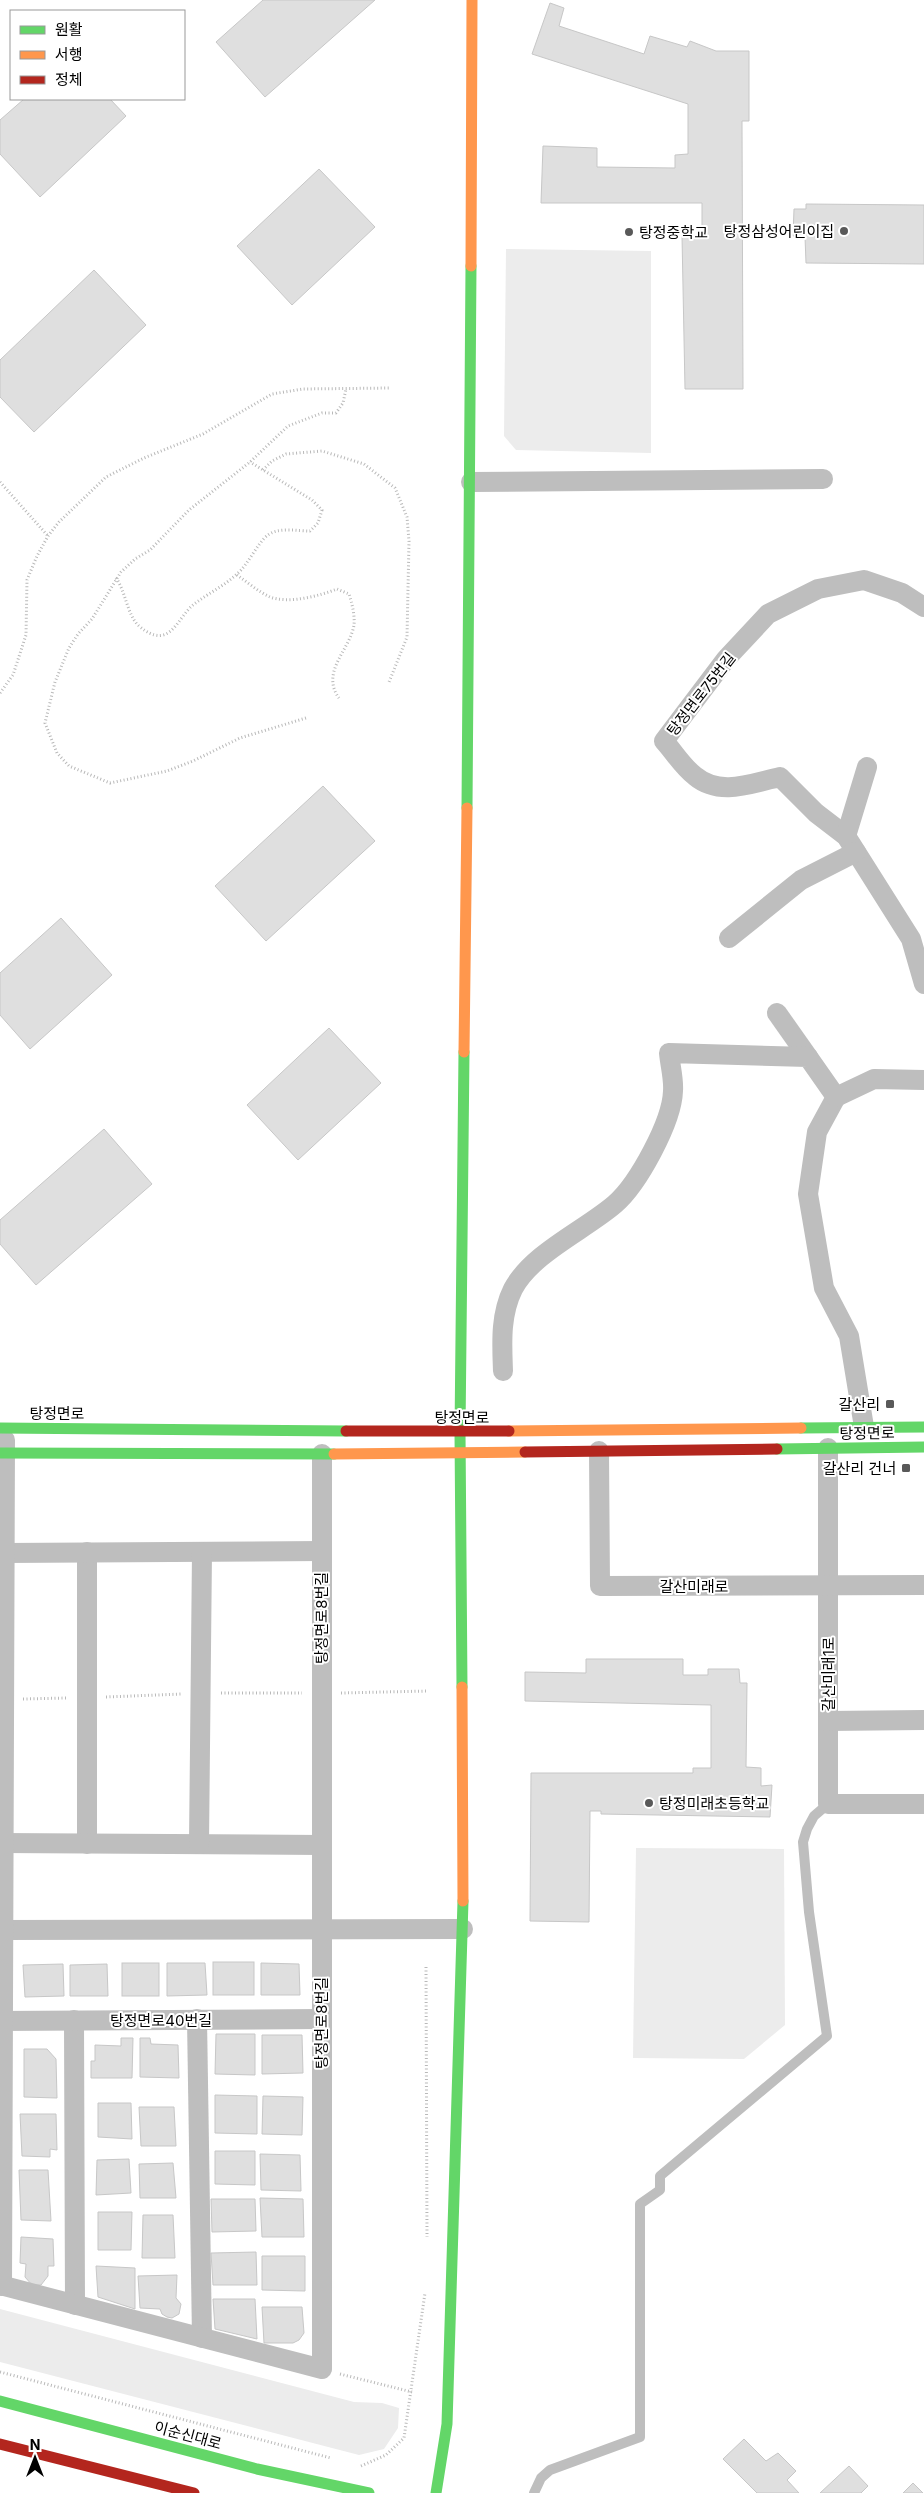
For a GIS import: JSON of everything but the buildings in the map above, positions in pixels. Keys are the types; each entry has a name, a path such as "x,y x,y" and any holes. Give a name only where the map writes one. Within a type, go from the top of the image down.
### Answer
{"street":[{"path":"436,2493 447,2424 463,1929 460,1432 471,482 472,0"},
{"path":"471,482 823,479"},
{"name":"탕정면로75번길","path":"924,607 902,593 864,580 818,589 768,614 726,659 664,741 695,776 712,787 730,788 780,777 816,814 851,844 911,939 924,984"},
{"path":"729,938 851,844 859,789 867,767"},
{"path":"777,1013 836,1097"},
{"path":"503,1372 502,1328 513,1289 535,1263 575,1231 616,1204 644,1165 665,1126 673,1091 669,1053 808,1057"},
{"path":"864,1427 849,1336 824,1288 808,1194 817,1132 836,1097 874,1079 924,1080"},
{"name":"탕정면로","path":"2,1428 460,1432 924,1427"},
{"path":"2,1428 4,1553 1,1843 1,2286 322,2369"},
{"name":"탕정면로","path":"2,1453 322,1454 924,1447"},
{"name":"갈산미래1로","path":"828,1448 828,1804"},
{"name":"갈산미래로","path":"599,1451 600,1586 924,1585"},
{"name":"탕정면로8번길","path":"322,1454 322,2369"},
{"name":"탕정면로8번길","path":"4,1553 322,1551"},
{"path":"86,1552 86,1844"},
{"path":"199,1844 202,1552"},
{"path":"828,1721 924,1720"},
{"path":"828,1804 924,1804"},
{"path":"1,1843 321,1845"},
{"path":"1,1930 463,1929"},
{"name":"탕정면로40번길","path":"1,2021 321,2019"},
{"path":"74,2020 75,2305"},
{"path":"197,2020 202,2338"},
{"name":"이순신대로","path":"0,2401 256,2469 370,2493"},
{"path":"0,2444 194,2493"}],"lane":[{"path":"534,2493 541,2478 550,2470 640,2437 640,2204 660,2190 660,2176 827,2036 809,1912 803,1842 806,1829 814,1816 828,1804"}],"path":[{"path":"0,693 13,675 26,635 26,580 48,536 76,504 106,477 203,434 272,394 303,389 391,388"},
{"path":"306,718 240,738 193,761 167,770 110,783 70,766 57,754 45,723 50,699 70,648 78,634 92,619 116,578 135,559 150,550 189,510 250,462 288,426 322,413 336,413 343,403 346,389"},
{"path":"263,470 272,461 286,454 306,450 322,451 364,464 395,488 407,517 409,541 407,637 390,682"},
{"path":"116,578 124,589 131,616 138,625 150,633 163,634 176,629 190,607 237,575 268,535 284,531 310,531 318,523 322,510 312,500 250,462"},
{"path":"0,482 48,536"},
{"path":"237,575 269,596 280,600 311,596 337,589 349,594 354,625 338,661 332,681 339,698"},
{"path":"322,2369 412,2392"}],"shaded area":[{"path":"506,249 651,251 651,453 516,450 504,436"},
{"path":"636,1848 784,1849 785,2025 744,2059 633,2058"},
{"path":"0,2309 354,2402 382,2403 399,2408 398,2428 384,2449 359,2455 0,2362"}],"traffic: fast":[{"path":"467,808 471,266"},
{"path":"462,1687 460,1432 464,1052"},
{"path":"801,1428 924,1427"},
{"path":"0,1428 346,1431"},
{"path":"777,1449 924,1447"},
{"path":"0,1453 334,1454"},
{"path":"436,2493 447,2424 463,1901"},
{"path":"0,2401 257,2469 369,2493"}],"traffic: slow":[{"path":"471,266 472,0"},
{"path":"464,1052 467,808"},
{"path":"509,1431 801,1428"},
{"path":"334,1454 525,1452"},
{"path":"462,1687 463,1901"}],"traffic: jam":[{"path":"346,1431 509,1431"},
{"path":"525,1452 777,1449"},
{"path":"0,2444 194,2493"}],"place":[{"name":"탕정삼성어린이집","path":"844,231"},
{"name":"탕정중학교","path":"629,232"},
{"name":"갈산리","path":"890,1404"},
{"name":"갈산리 건너","path":"906,1468"},
{"name":"탕정미래초등학교","path":"649,1803"}]}
